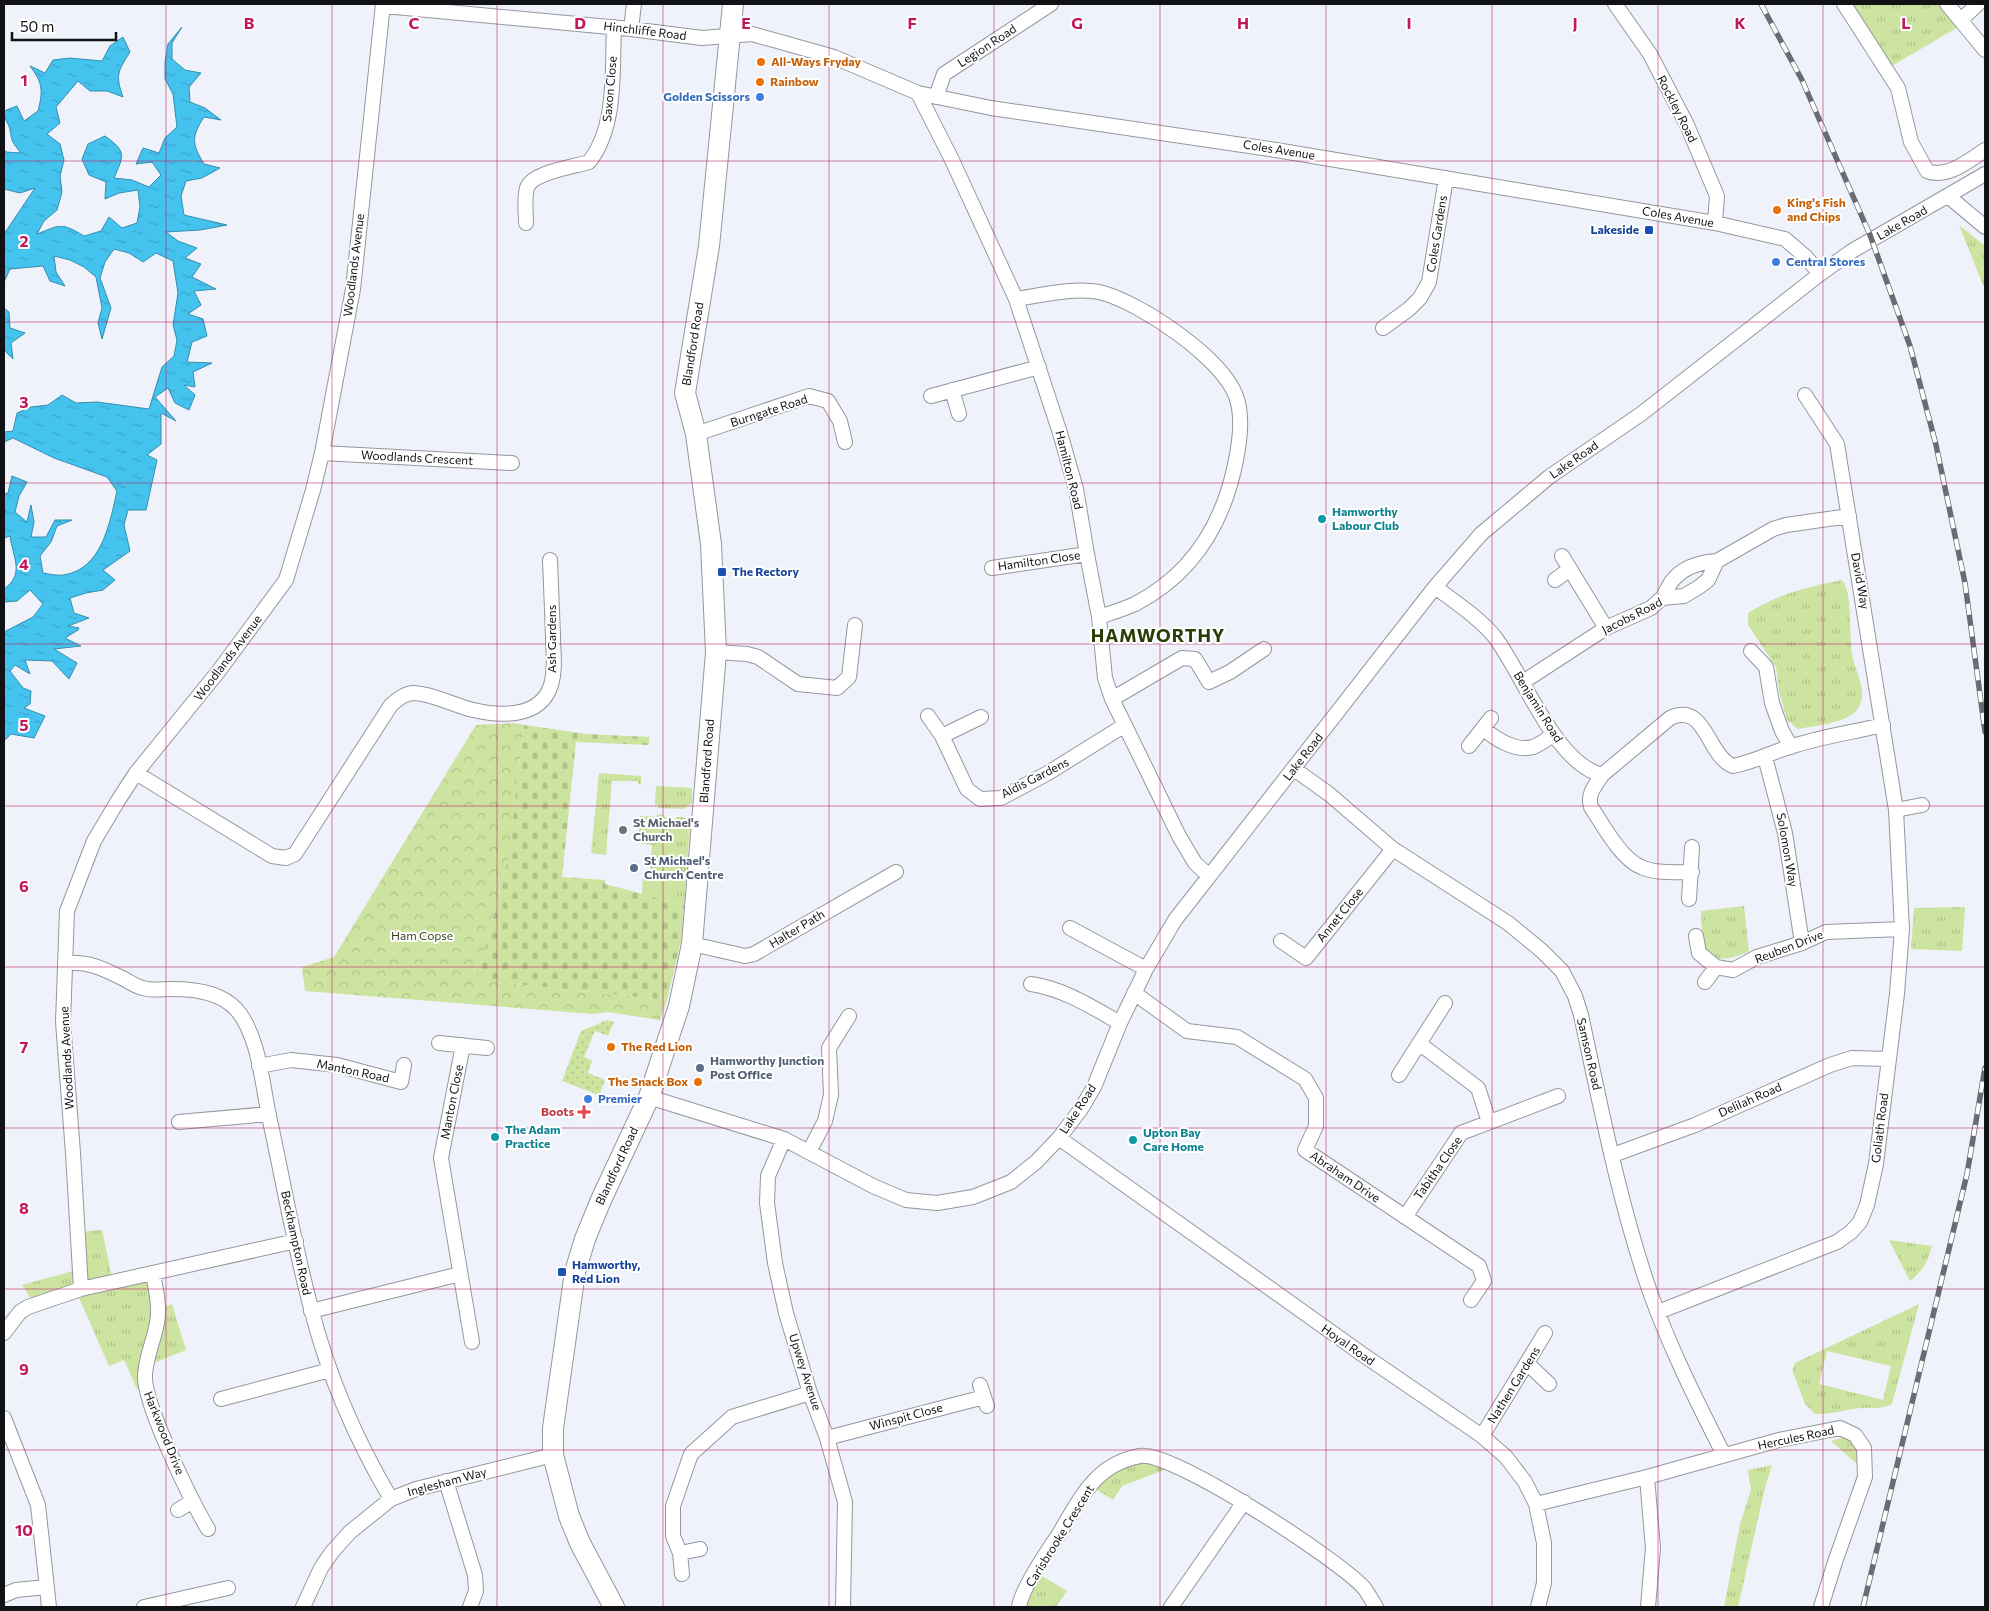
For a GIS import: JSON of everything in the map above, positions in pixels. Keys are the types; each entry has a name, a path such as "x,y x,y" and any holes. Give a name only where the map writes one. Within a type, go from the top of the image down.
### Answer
{"main road":[{"name":"Blandford Road","path":"614,1607 580,1543 569,1516 553,1455 553,1428 575,1272 600,1200 649,1097 679,1006 692,944 716,652 711,544 696,434 685,393 709,246 732,4"}],"street":[{"path":"631,28 634,4"},
{"name":"Legion Road","path":"936,97 944,74 1051,4"},
{"name":"Rockley Road","path":"1615,4 1650,54 1687,125 1717,196 1715,223"},
{"path":"1844,4 1898,88 1911,142 1926,171 1936,175 1951,171 1985,150"},
{"path":"1947,4 1962,19 1985,50"},
{"path":"1962,19 1978,4"},
{"name":"Hinchliffe Road","path":"384,5 631,28 702,38 730,35"},
{"name":"Woodlands Avenue","path":"81,1289 63,1022 67,911 94,841 136,773 218,672 286,580 322,453 353,289 374,81 384,5"},
{"name":"Saxon Close","path":"526,223 527,188 532,179 541,174 589,162 602,143 609,118 614,27"},
{"name":"Coles Avenue","path":"730,35 752,34 834,57 918,93 991,108 1276,150 1715,223 1785,239 1806,257 1820,274"},
{"name":"Hamilton Road","path":"918,93 952,160 1016,299 1039,367 1076,489 1099,617 1105,678 1112,699 1179,836 1195,863 1209,876"},
{"name":"Lake Road","path":"649,1097 784,1139 873,1186 906,1200 937,1203 973,1197 1012,1182 1036,1162 1059,1138 1081,1110 1094,1087 1134,993 1175,920 1435,587 1481,534 1549,477 1641,414 1852,251 1985,174"},
{"name":"Coles Gardens","path":"1383,328 1410,309 1420,298 1429,282 1446,178"},
{"path":"1948,196 1985,227"},
{"path":"1016,299 1067,291 1102,293 1128,303 1157,319 1201,352 1222,375 1236,396 1240,421 1232,479 1223,507 1206,540 1188,565 1169,582 1134,604 1099,617"},
{"path":"931,396 1039,367"},
{"path":"952,390 959,414"},
{"name":"David Way","path":"1806,395 1837,444 1890,777"},
{"name":"Burngate Road","path":"696,434 809,396 828,401 840,421 845,442"},
{"name":"Woodlands Crescent","path":"322,453 512,463"},
{"path":"1662,598 1671,582 1694,565 1717,561 1773,529 1786,525 1849,516"},
{"name":"Hamilton Close","path":"992,568 1087,554"},
{"path":"1562,556 1606,628"},
{"name":"Ash Gardens","path":"136,773 272,856 286,858 295,854 391,705 397,699 414,693 470,709 506,714 524,712 538,704 548,692 554,666 550,560"},
{"name":"Jacobs Road","path":"1523,682 1606,628 1651,608 1662,598 1684,596 1699,587 1708,580 1717,561"},
{"path":"1555,580 1570,569"},
{"name":"Benjamin Road","path":"1435,587 1460,605 1494,636 1553,735 1567,751 1592,773 1602,775"},
{"path":"716,652 747,654 758,657 798,684 837,688 849,678 855,625"},
{"path":"1112,699 1182,658 1195,659 1209,682 1230,672 1264,649"},
{"path":"1751,651 1766,667 1772,703 1782,731 1791,746"},
{"path":"1692,872 1655,871 1640,867 1618,846 1591,808 1589,801 1590,793 1602,775 1670,718 1687,714 1698,722 1729,764 1735,765 1765,757 1791,746 1822,737 1883,725"},
{"name":"Aldis Gardens","path":"928,716 942,736 968,789 980,798 1001,798 1048,773 1125,725"},
{"path":"942,736 981,717"},
{"path":"1469,746 1487,723 1500,740 1514,747 1532,747 1553,735"},
{"name":"Solomon Way","path":"1765,757 1785,833 1802,944"},
{"name":"Samson Road","path":"1294,769 1329,794 1393,849 1508,923 1562,971 1575,996 1581,1015 1622,1195 1650,1291 1724,1455"},
{"name":"Goliath Road","path":"1658,1312 1837,1242 1851,1232 1860,1222 1867,1206 1876,1164 1897,994 1902,929 1896,810 1890,777"},
{"path":"1896,810 1922,805"},
{"path":"1689,899 1692,847"},
{"name":"Annet Close","path":"1281,941 1306,958 1393,849"},
{"name":"Halter Path","path":"692,944 745,956 754,954 896,872"},
{"path":"1070,928 1146,969"},
{"name":"Reuben Drive","path":"1716,967 1733,970 1758,957 1802,944 1826,932 1902,929"},
{"path":"1696,936 1699,953 1716,967 1705,982"},
{"name":"Beckhampton Road","path":"65,964 82,962 105,969 141,988 211,993 225,1000 247,1024 259,1066 311,1311 330,1370 369,1460 391,1499"},
{"path":"1031,984 1046,986 1079,1000 1120,1023"},
{"name":"Abraham Drive","path":"1134,993 1188,1031 1237,1037 1304,1080 1316,1098 1316,1126 1305,1150 1479,1266 1484,1281 1471,1300"},
{"path":"1399,1075 1445,1003"},
{"path":"809,1152 825,1122 831,1095 829,1048 849,1016"},
{"path":"439,1043 487,1048"},
{"path":"1420,1044 1478,1088 1489,1122"},
{"name":"Manton Close","path":"460,1274 441,1158 463,1045"},
{"name":"Delilah Road","path":"1613,1155 1695,1125 1830,1065 1852,1058 1889,1059"},
{"name":"Manton Road","path":"259,1066 291,1060 337,1065 401,1082 404,1065"},
{"name":"Tabitha Close","path":"1404,1217 1461,1133 1558,1096"},
{"path":"179,1122 268,1114"},
{"name":"Hoyal Road","path":"1059,1138 1369,1360 1482,1436 1506,1457 1525,1482 1536,1504 1544,1543 1544,1583 1538,1607"},
{"name":"Upwey Avenue","path":"784,1139 768,1176 767,1202 775,1263 786,1313 810,1393 827,1438 845,1502 843,1607"},
{"path":"4,1333 20,1312 28,1307 81,1289 296,1241"},
{"name":"Harkwood Drive","path":"153,1274 158,1309 145,1374 146,1390 166,1441 208,1529"},
{"path":"311,1311 460,1274 472,1342"},
{"name":"Nathen Gardens","path":"1482,1436 1528,1364 1545,1333"},
{"path":"1528,1364 1549,1384"},
{"path":"221,1399 330,1370"},
{"path":"682,1574 680,1553 673,1536 673,1506 691,1454 732,1416 810,1393"},
{"name":"Winspit Close","path":"827,1438 984,1396"},
{"path":"4,1418 38,1505 49,1607"},
{"name":"Hercules Road","path":"1536,1504 1647,1477 1779,1440 1840,1428 1855,1435 1864,1448 1865,1477 1834,1562 1822,1607"},
{"name":"Inglesham Way","path":"304,1607 321,1568 332,1552 350,1532 391,1499 416,1489 553,1455"},
{"name":"Carisbrooke Crescent","path":"1020,1607 1035,1572 1089,1485 1115,1464 1142,1455 1177,1465 1244,1502 1344,1571 1364,1588 1376,1607"},
{"path":"1647,1477 1653,1548 1648,1607"},
{"path":"446,1481 476,1583 474,1600 470,1607"},
{"path":"178,1510 193,1501"},
{"path":"1171,1607 1244,1502"},
{"path":"680,1553 700,1549"},
{"path":"4,1596 16,1590 46,1587"},
{"path":"144,1607 228,1588"}],"green space":[{"path":"1848,4 1942,4 1960,26 1888,68"},
{"path":"1959,225 1985,246 1985,290"},
{"path":"1842,580 1848,596 1852,650 1862,692 1861,700 1856,711 1845,718 1798,729 1787,720 1779,691 1776,667 1748,625 1748,613 1782,596"},
{"name":"Ham Copse","path":"514,723 524,725 508,859 477,980 667,1000 660,1020 607,1012 593,1014 305,991 302,967 334,957 476,725"},
{"path":"524,725 587,734 649,737 649,745 576,742 562,877 605,880 605,884 684,905 681,941 667,1000 477,980 508,859"},
{"path":"599,773 641,776 641,785 638,784 638,781 612,781 606,855 591,853"},
{"path":"656,786 692,788 692,803 684,809 658,808 658,805 655,805"},
{"path":"657,814 664,815 670,822 673,822 677,817 684,817 690,825 684,905 669,901 672,877 650,874 652,845 638,843 640,816 657,817"},
{"path":"643,874 672,877 669,901 642,894"},
{"path":"1744,906 1749,952 1724,959 1711,956 1707,951 1703,938 1701,911"},
{"path":"1965,907 1962,951 1911,949 1914,908"},
{"path":"607,1020 614,1022 608,1036 595,1031 584,1057 592,1061 588,1073 605,1080 599,1095 562,1081 581,1031"},
{"path":"102,1230 113,1282 153,1274 158,1309 172,1304 186,1350 146,1366 146,1390 137,1389 124,1360 109,1366 76,1291 34,1304 22,1285 80,1269 78,1232"},
{"path":"1889,1240 1932,1246 1924,1265 1910,1281"},
{"path":"1919,1304 1892,1404 1888,1406 1815,1414 1805,1404 1792,1370 1795,1363","holes":["1827,1351 1891,1366 1883,1400 1819,1384"]},
{"path":"1845,1437 1857,1444 1860,1458 1857,1464 1831,1441"},
{"path":"1142,1455 1177,1465 1122,1486 1113,1500 1089,1485"},
{"path":"1772,1465 1738,1607 1724,1607 1740,1524 1751,1490 1748,1470"},
{"path":"1035,1572 1067,1591 1056,1607 1019,1607"}],"water":[{"path":"182,27 172,43 172,59 185,70 201,73 189,87 190,102 205,108 221,120 204,117 195,135 195,146 204,164 220,168 202,178 186,181 181,196 184,215 227,225 200,230 166,232 178,241 197,248 185,258 201,264 192,277 216,289 194,291 201,305 188,314 203,319 207,336 192,342 187,362 212,363 193,372 195,387 184,385 195,395 189,410 175,403 168,388 155,397 176,421 161,413 161,444 147,455 157,460 146,510 128,510 124,525 130,551 103,570 115,580 103,590 70,598 74,613 89,618 68,626 79,628 65,638 81,646 54,649 77,663 69,679 52,661 25,660 30,674 15,665 10,671 23,688 31,691 30,704 24,708 45,716 34,738 11,734 4,741 4,632 33,617 43,604 30,590 17,601 4,602 4,589 14,577 16,571 10,536 4,538 4,514 6,511 4,509 4,494 8,493 12,476 27,482 19,496 15,512 27,522 31,505 34,522 31,537 46,537 55,520 72,520 57,526 51,542 40,556 43,573 53,575 63,575 76,571 87,564 95,554 107,530 117,491 107,477 54,458 13,438 4,442 4,432 13,431 17,413 31,407 48,405 62,395 76,403 97,402 149,409 162,367 174,356 177,340 173,325 178,293 173,261 156,253 143,262 129,253 114,249 105,262 100,278 111,308 102,339 98,323 102,308 96,277 84,267 70,260 54,256 56,272 65,286 50,281 43,266 10,269 4,282 4,234 35,188 20,193 4,189 4,149 6,152 21,153 12,140 4,111 17,106 24,121 38,111 41,87 30,66 45,73 53,60 70,58 102,61 110,46 123,37 130,52 119,73 119,83 123,97 107,91 90,91 78,81 56,107 60,123 47,134 60,144 64,160 60,176 62,192 57,210 44,221 37,234 60,226 84,236 101,231 109,217 122,228 137,223 140,207 138,190 119,193 105,199 106,182 89,175 82,159 88,144 105,136 117,146 122,154 114,178 132,180 149,187 161,175 152,162 136,164 143,148 159,153 165,138 177,127 173,94 165,79 165,62 168,44"},
{"path":"4,308 9,312 10,328 25,333 11,343 13,359 4,350"}],"railway":[{"path":"1761,4 1802,80 1870,235 1910,346 1936,445 1965,583 1985,732"},
{"path":"1863,1607 1967,1174 1985,1068"}],"place":[{"name":"All-Ways Fryday","path":"761,62"},
{"name":"Rainbow","path":"760,82"},
{"name":"Golden Scissors","path":"760,97"},
{"name":"King's Fish and Chips","path":"1777,210"},
{"name":"Lakeside","path":"1649,230"},
{"name":"Central Stores","path":"1776,262"},
{"name":"Hamworthy Labour Club","path":"1322,519"},
{"name":"The Rectory","path":"722,572"},
{"name":"St Michael's Church","path":"623,830"},
{"name":"St Michael's Church Centre","path":"634,868"},
{"name":"The Red Lion","path":"611,1047"},
{"name":"Hamworthy Junction Post Office","path":"700,1068"},
{"name":"The Snack Box","path":"698,1082"},
{"name":"Premier","path":"588,1099"},
{"name":"Boots","path":"584,1112"},
{"name":"The Adam Practice","path":"495,1137"},
{"name":"Upton Bay Care Home","path":"1133,1140"},
{"name":"Hamworthy, Red Lion","path":"562,1272"}],"district":[{"name":"HAMWORTHY","path":"1158,636"}]}
